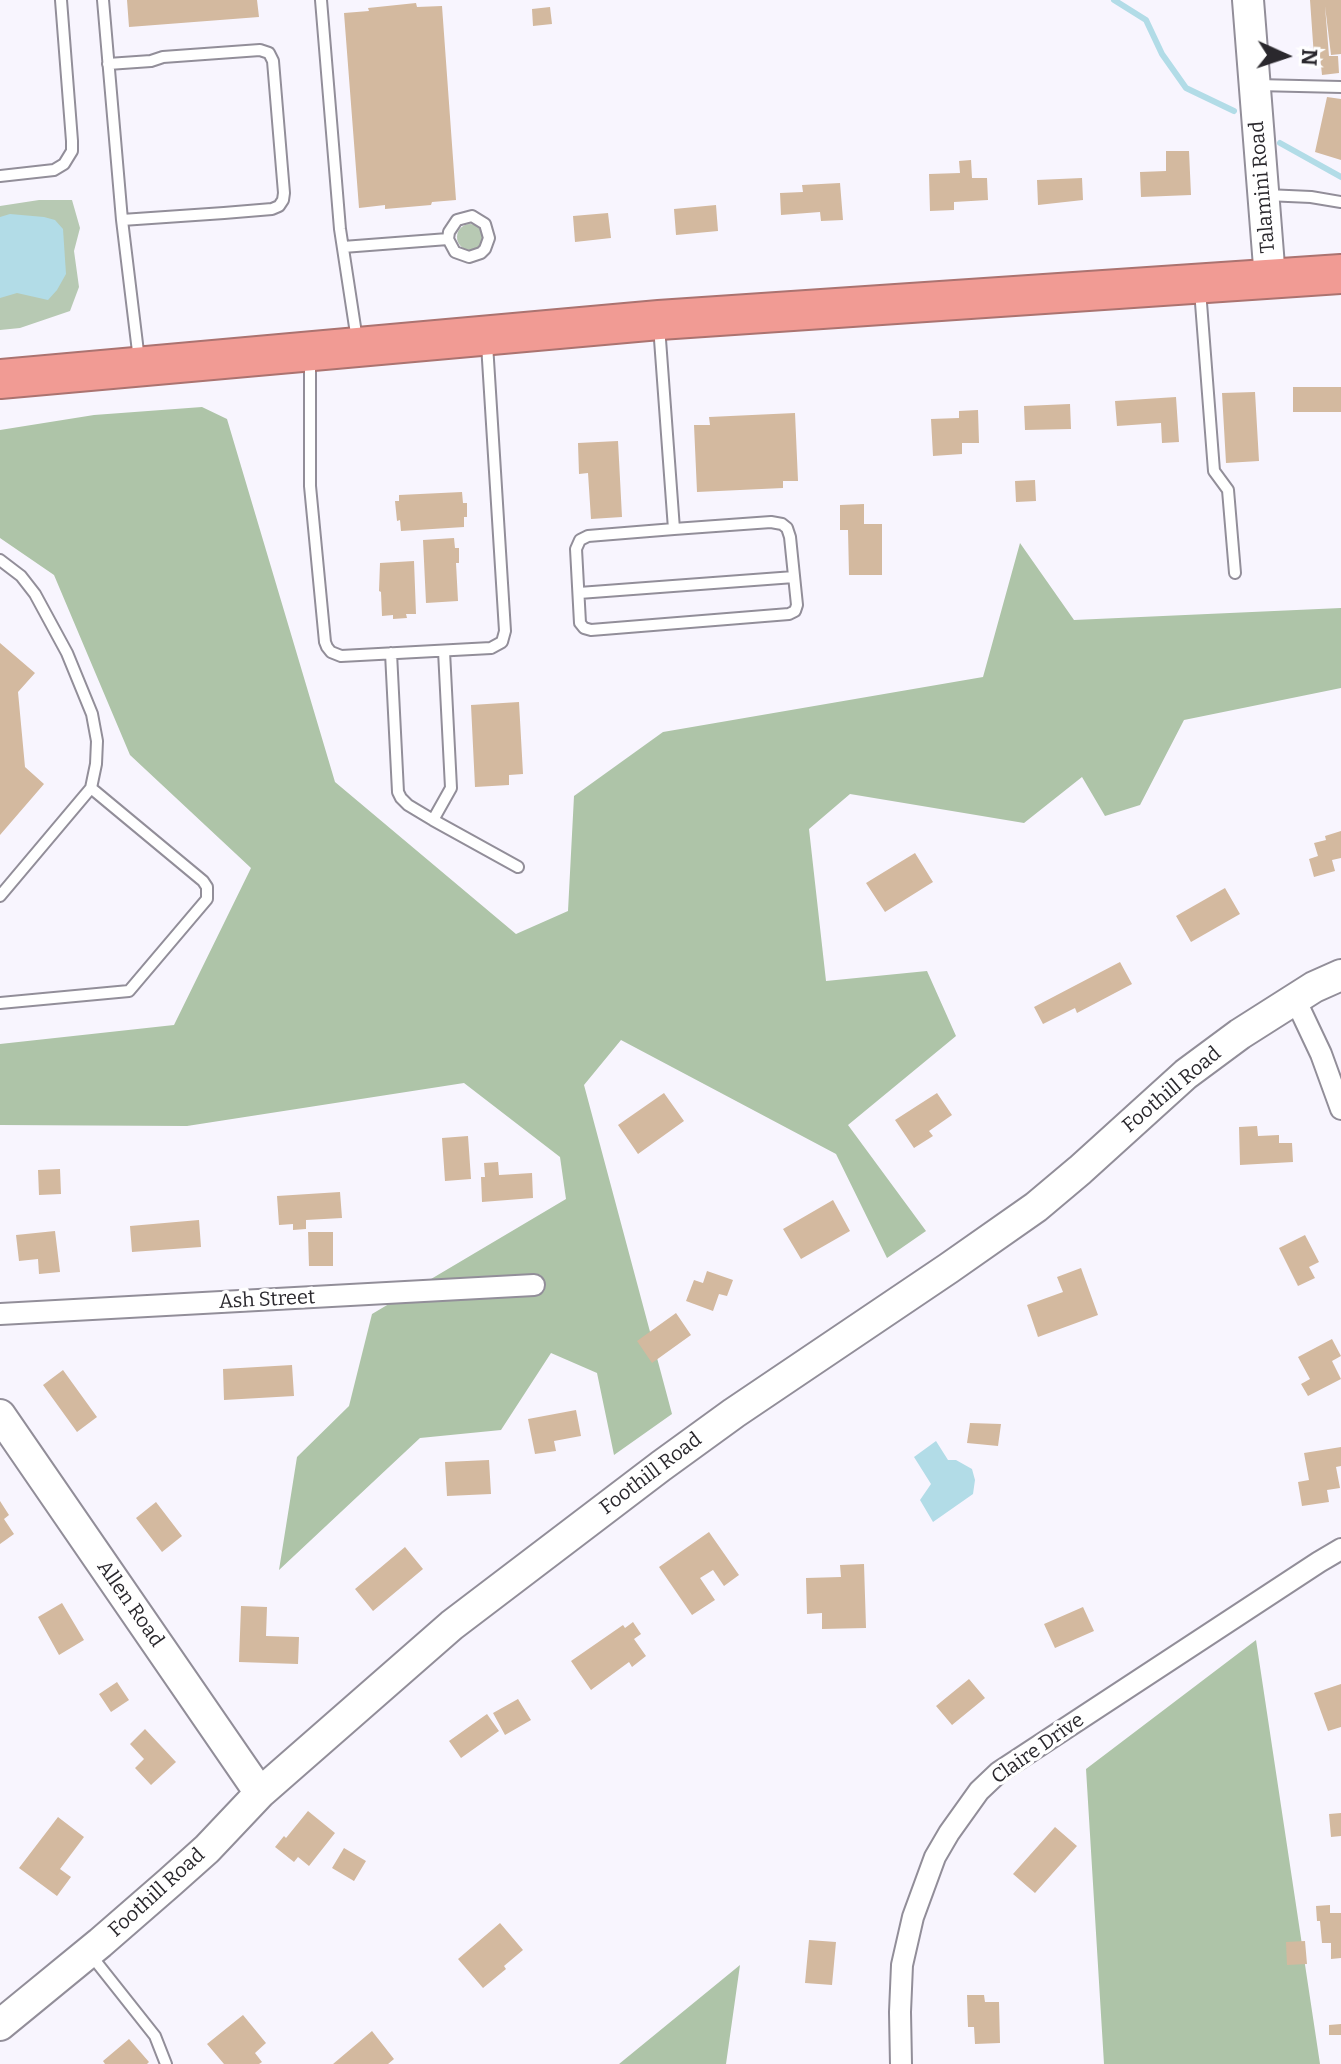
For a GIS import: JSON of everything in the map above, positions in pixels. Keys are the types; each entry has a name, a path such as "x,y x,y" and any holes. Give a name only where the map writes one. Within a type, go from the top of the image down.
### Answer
{"highway":[{"path":"0,379 659,320 1341,274"}],"street":[{"name":"Talamini Road","path":"1248,0 1270,279"},
{"name":"Foothill Road","path":"0,2025 89,1953 207,1849 260,1793 452,1625 734,1413 1036,1207 1186,1074 1240,1034 1314,987 1341,975"},
{"path":"1295,999 1321,1054 1341,1109"},
{"name":"Ash Street","path":"0,1314 534,1285"},
{"name":"Allen Road","path":"0,1415 260,1793"},
{"name":"Claire Drive","path":"901,2064 902,1965 913,1917 935,1857 979,1791 999,1772 1341,1549"}],"lane":[{"path":"0,176 54,170 64,164 72,151 61,0"},
{"path":"103,0 122,220 140,366"},
{"path":"321,0 343,247 358,347"},
{"path":"108,64 260,50 269,53 273,61 284,193 281,204 272,209 122,220"},
{"path":"1255,85 1341,87"},
{"path":"1264,195 1341,202"},
{"path":"472,216 485,224 489,238 481,253 469,257 455,252 448,239 457,220 472,216"},
{"path":"343,247 448,239"},
{"path":"1199,284 1214,471 1228,490 1235,573"},
{"path":"659,320 674,529"},
{"path":"309,350 310,486 325,642 331,652 341,656 496,647 505,637 486,335"},
{"path":"771,522 782,524 789,532 794,577 797,605 792,614 591,630 580,623 576,549 583,537 771,522"},
{"path":"0,560 21,576 35,594 67,653 92,714 97,741 91,788 0,896"},
{"path":"579,593 794,577"},
{"path":"433,820 451,788 444,651"},
{"path":"391,653 398,792 401,798 433,820 518,867"},
{"path":"0,1003 129,991 207,899 207,887 203,881 91,788"},
{"path":"89,1953 155,2036 165,2063"}],"green space":[{"path":"39,200 72,200 80,228 74,251 79,287 70,311 20,328 0,330 0,206"},
{"path":"470,224 479,228 483,237 479,246 470,250 461,246 457,237 461,228"},
{"path":"202,407 227,419 335,782 516,934 568,911 574,796 663,732 983,677 1020,543 1074,620 1341,608 1341,688 1184,720 1140,805 1105,816 1082,777 1024,823 850,794 809,829 826,981 927,971 956,1036 848,1125 926,1231 887,1258 836,1154 621,1040 584,1085 672,1414 614,1455 597,1373 551,1353 501,1430 420,1438 279,1570 297,1457 349,1406 372,1314 566,1199 560,1157 464,1083 187,1126 0,1125 0,1044 174,1025 251,868 130,755 54,575 0,538 0,430 94,415"},
{"path":"1256,1640 1320,2064 1104,2064 1086,1769"},
{"path":"740,1965 726,2064 619,2064"}],"water":[{"path":"10,214 55,220 63,229 66,274 48,300 17,293 0,298 0,217"},
{"path":"936,1441 948,1460 956,1460 972,1469 975,1480 973,1494 933,1522 920,1500 931,1484 914,1457"}],"building":[{"path":"127,0 257,0 259,17 129,27"},
{"path":"1310,0 1341,0 1341,54 1331,55 1325,6 1329,56 1338,56 1339,73 1322,75 1320,56 1314,57"},
{"path":"416,3 417,7 442,6 456,200 385,209 385,205 359,208 344,13"},
{"path":"550,7 552,24 533,26 532,9"},
{"path":"1327,97 1341,99 1341,160 1315,152"},
{"path":"1166,151 1189,151 1191,195 1141,197 1140,172 1166,171"},
{"path":"971,160 972,178 987,178 988,200 954,202 954,210 930,211 929,174 960,173 959,161"},
{"path":"1082,178 1083,200 1038,205 1037,180"},
{"path":"840,183 843,220 821,221 820,212 781,215 780,193 803,192 802,185"},
{"path":"716,205 718,231 676,235 674,209"},
{"path":"608,213 611,238 575,242 573,216"},
{"path":"1293,387 1341,387 1341,412 1293,412"},
{"path":"1255,392 1259,461 1226,463 1222,393"},
{"path":"1176,397 1179,442 1162,443 1161,423 1117,426 1115,401"},
{"path":"1070,404 1071,429 1025,430 1024,406"},
{"path":"978,410 979,443 962,443 962,454 933,456 931,419 959,418 959,411"},
{"path":"795,413 798,481 783,481 783,488 697,492 694,425 710,425 709,417"},
{"path":"618,441 622,517 591,519 588,473 579,474 578,443"},
{"path":"1035,480 1036,501 1016,502 1015,481"},
{"path":"462,492 463,503 467,503 464,527 401,531 395,501 399,501 399,495"},
{"path":"864,504 864,524 882,524 882,575 849,575 848,530 840,530 840,505"},
{"path":"454,538 455,548 459,548 459,563 456,563 458,601 426,603 423,540"},
{"path":"414,561 416,614 393,619 393,615 382,616 380,563"},
{"path":"0,643 35,673 18,692 25,767 44,784 0,835"},
{"path":"519,702 523,774 509,775 509,785 475,787 471,705"},
{"path":"1341,831 1341,858 1332,860 1335,871 1314,877 1309,859 1318,856 1314,843"},
{"path":"915,853 933,882 885,912 866,883"},
{"path":"1225,888 1240,914 1191,942 1176,916"},
{"path":"1120,962 1132,984 1077,1013 1075,1008 1043,1024 1034,1007"},
{"path":"664,1093 684,1121 638,1154 618,1125"},
{"path":"937,1093 952,1115 929,1131 933,1136 914,1148 895,1120"},
{"path":"1257,1126 1258,1136 1279,1135 1279,1143 1292,1143 1293,1162 1240,1165 1239,1127"},
{"path":"468,1136 471,1179 445,1181 442,1138"},
{"path":"498,1162 499,1175 532,1173 533,1198 482,1202 484,1163"},
{"path":"60,1169 61,1194 39,1195 38,1170"},
{"path":"340,1192 342,1218 306,1220 306,1229 293,1230 293,1224 279,1225 277,1196"},
{"path":"833,1200 850,1231 801,1259 783,1229"},
{"path":"199,1220 201,1247 132,1252 130,1226"},
{"path":"55,1231 60,1272 39,1274 38,1259 19,1261 16,1235"},
{"path":"308,1232 333,1232 333,1266 309,1266"},
{"path":"1305,1235 1319,1262 1309,1267 1315,1278 1298,1286 1279,1248"},
{"path":"1081,1268 1098,1315 1038,1337 1027,1305 1063,1292 1057,1277"},
{"path":"707,1271 733,1280 727,1296 719,1294 713,1311 686,1301 694,1280 703,1283"},
{"path":"676,1313 691,1335 652,1363 637,1341"},
{"path":"1332,1339 1341,1356 1332,1361 1341,1379 1308,1396 1301,1384 1310,1379 1298,1357"},
{"path":"292,1365 294,1396 224,1400 223,1369"},
{"path":"63,1370 97,1417 77,1432 43,1385"},
{"path":"576,1410 581,1436 554,1441 556,1451 535,1454 528,1419"},
{"path":"970,1423 1001,1424 998,1446 967,1443"},
{"path":"1341,1447 1341,1466 1336,1467 1340,1488 1327,1490 1329,1502 1302,1506 1298,1482 1309,1480 1304,1453"},
{"path":"489,1460 491,1494 447,1496 445,1462"},
{"path":"0,1501 9,1515 4,1519 14,1534 0,1544"},
{"path":"156,1502 182,1536 162,1552 136,1518"},
{"path":"709,1532 739,1575 724,1586 713,1570 700,1578 715,1600 692,1615 659,1567"},
{"path":"405,1547 423,1569 373,1611 355,1589"},
{"path":"864,1564 866,1628 822,1629 822,1613 807,1614 806,1578 841,1577 840,1565"},
{"path":"62,1603 84,1640 59,1655 38,1617"},
{"path":"241,1606 267,1607 266,1636 299,1637 298,1664 239,1662"},
{"path":"1083,1607 1094,1631 1055,1648 1044,1624"},
{"path":"633,1622 641,1634 634,1639 646,1656 632,1667 629,1662 591,1690 571,1661 623,1625 625,1628"},
{"path":"969,1679 985,1698 952,1725 936,1706"},
{"path":"117,1682 129,1700 111,1712 99,1694"},
{"path":"1341,1684 1341,1727 1328,1731 1314,1693"},
{"path":"518,1699 531,1720 505,1735 493,1713"},
{"path":"487,1714 499,1731 461,1758 449,1741"},
{"path":"145,1729 176,1762 151,1785 135,1768 144,1759 130,1744"},
{"path":"308,1811 335,1833 309,1866 298,1857 294,1862 275,1847"},
{"path":"1341,1813 1341,1836 1331,1837 1329,1814"},
{"path":"58,1817 84,1837 60,1869 71,1877 57,1896 19,1868"},
{"path":"1055,1827 1077,1846 1035,1893 1013,1874"},
{"path":"344,1848 366,1861 354,1881 332,1868"},
{"path":"1330,1905 1330,1913 1341,1913 1341,1958 1331,1959 1331,1943 1322,1943 1320,1921 1317,1921 1316,1906"},
{"path":"500,1923 523,1950 483,1988 458,1959"},
{"path":"809,1940 836,1942 832,1985 805,1983"},
{"path":"1305,1941 1307,1964 1287,1965 1286,1942"},
{"path":"967,1995 984,1995 985,2002 999,2002 1000,2043 975,2044 974,2027 968,2027"},
{"path":"243,2015 266,2043 255,2053 262,2062 224,2064 207,2044"},
{"path":"1341,2024 1341,2035 1329,2035 1329,2025"},
{"path":"372,2031 394,2059 388,2064 333,2064"},
{"path":"129,2039 149,2062 105,2064 103,2061"}],"waterway":[{"path":"1114,0 1146,20 1162,54 1186,88 1234,111"},
{"path":"1280,143 1341,177"}]}
